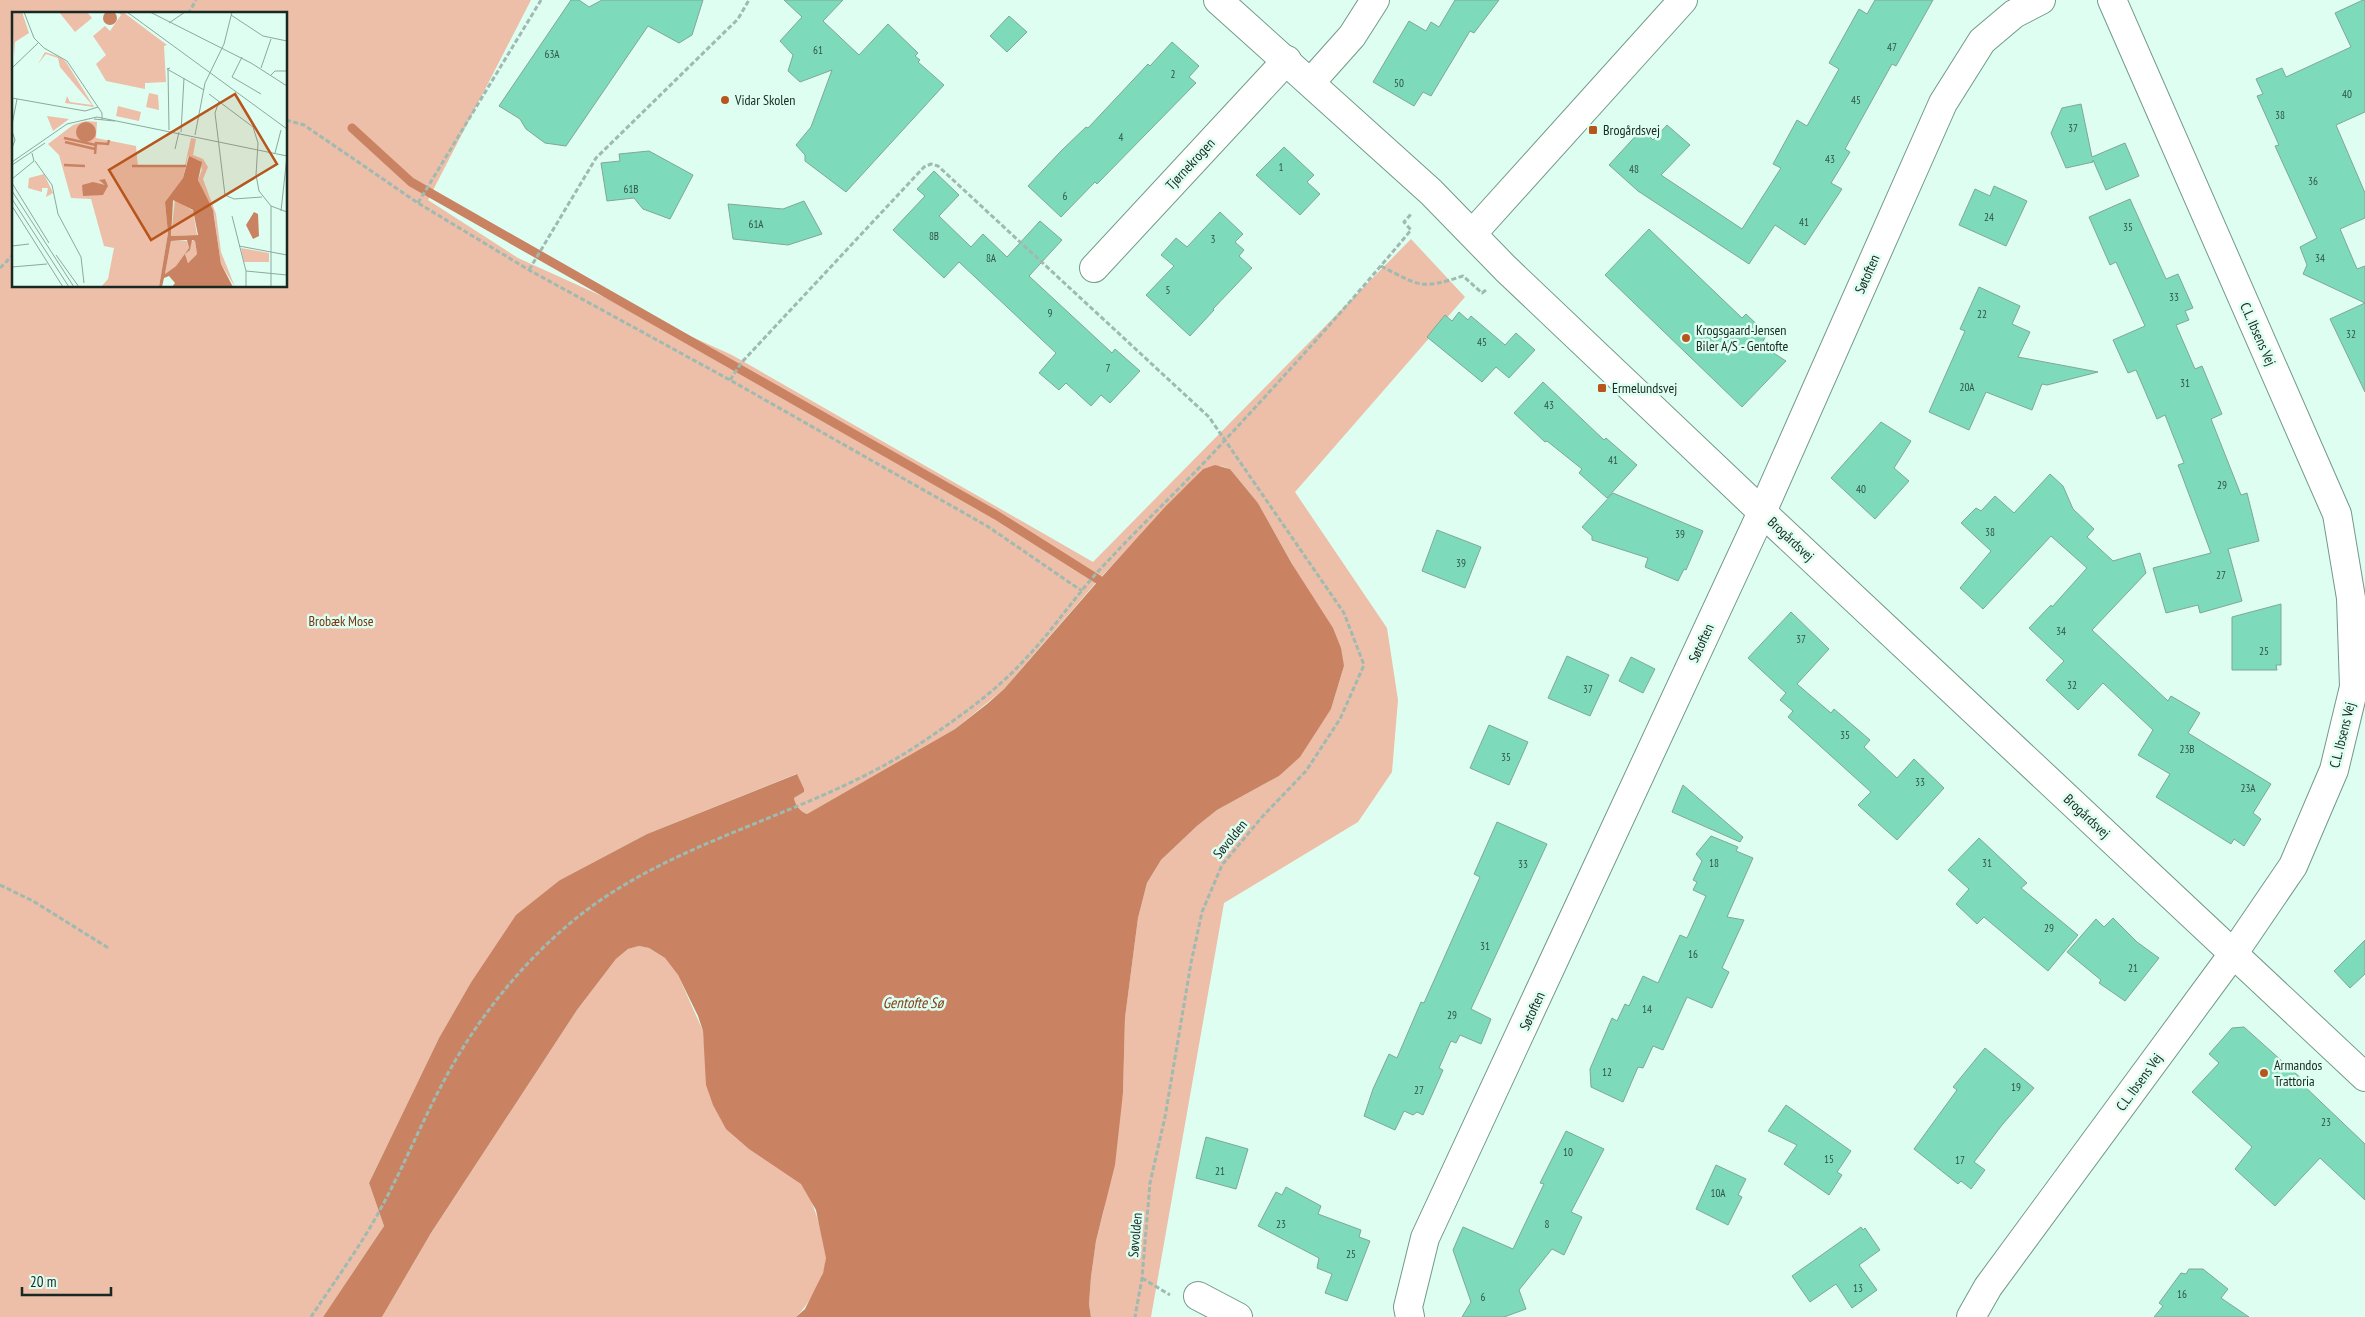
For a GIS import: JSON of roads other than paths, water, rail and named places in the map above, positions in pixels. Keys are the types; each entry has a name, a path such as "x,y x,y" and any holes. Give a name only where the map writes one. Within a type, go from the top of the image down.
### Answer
{"street":[{"name":"Brogårdsvej","path":"1218,0 1431,192 1506,268 1762,512 2365,1077"},
{"path":"1311,82 1352,36 1375,0"},
{"path":"1472,234 1683,0"},
{"name":"Søtoften","path":"1410,1317 1408,1307 1425,1238 1762,512 1943,103 1982,41 2014,14 2041,0"},
{"name":"C.L. Ibsens Vej","path":"1971,1317 1988,1287 2233,954 2293,866 2334,770 2354,687 2352,598 2337,514 2112,0"},
{"name":"Tjørnekrogen","path":"1094,268 1286,60"},
{"path":"1198,1296 1238,1317"}],"water":[{"name":"Gentofte Sø","path":"1215,465 1230,469 1258,503 1292,564 1333,628 1341,648 1344,666 1331,709 1300,757 1279,776 1217,810 1197,826 1161,860 1147,883 1138,918 1125,1018 1123,1093 1115,1165 1096,1241 1091,1277 1089,1304 1091,1317 796,1317 805,1309 823,1273 826,1258 816,1210 801,1184 749,1149 726,1129 713,1105 706,1085 703,1031 698,1016 678,975 665,958 649,948 639,946 628,949 616,959 577,1010 431,1233 382,1317 323,1317 384,1226 369,1183 439,1038 470,984 516,915 560,880 647,834 797,774 804,792 794,798 799,808 807,814 955,729 1004,689 1165,507 1203,469"}],"waterway":[{"path":"352,128 411,182 996,515 1099,580"}],"place":[{"name":"Vidar Skolen","path":"725,100"},
{"name":"Brogårdsvej","path":"1593,130"},
{"name":"Krogsgaard-Jensen Biler A/S - Gentofte","path":"1686,338"},
{"name":"Ermelundsvej","path":"1602,388"},
{"name":"Armandos Trattoria","path":"2264,1073"}],"park label":[{"name":"Brobæk Mose","path":"341,621"}]}
